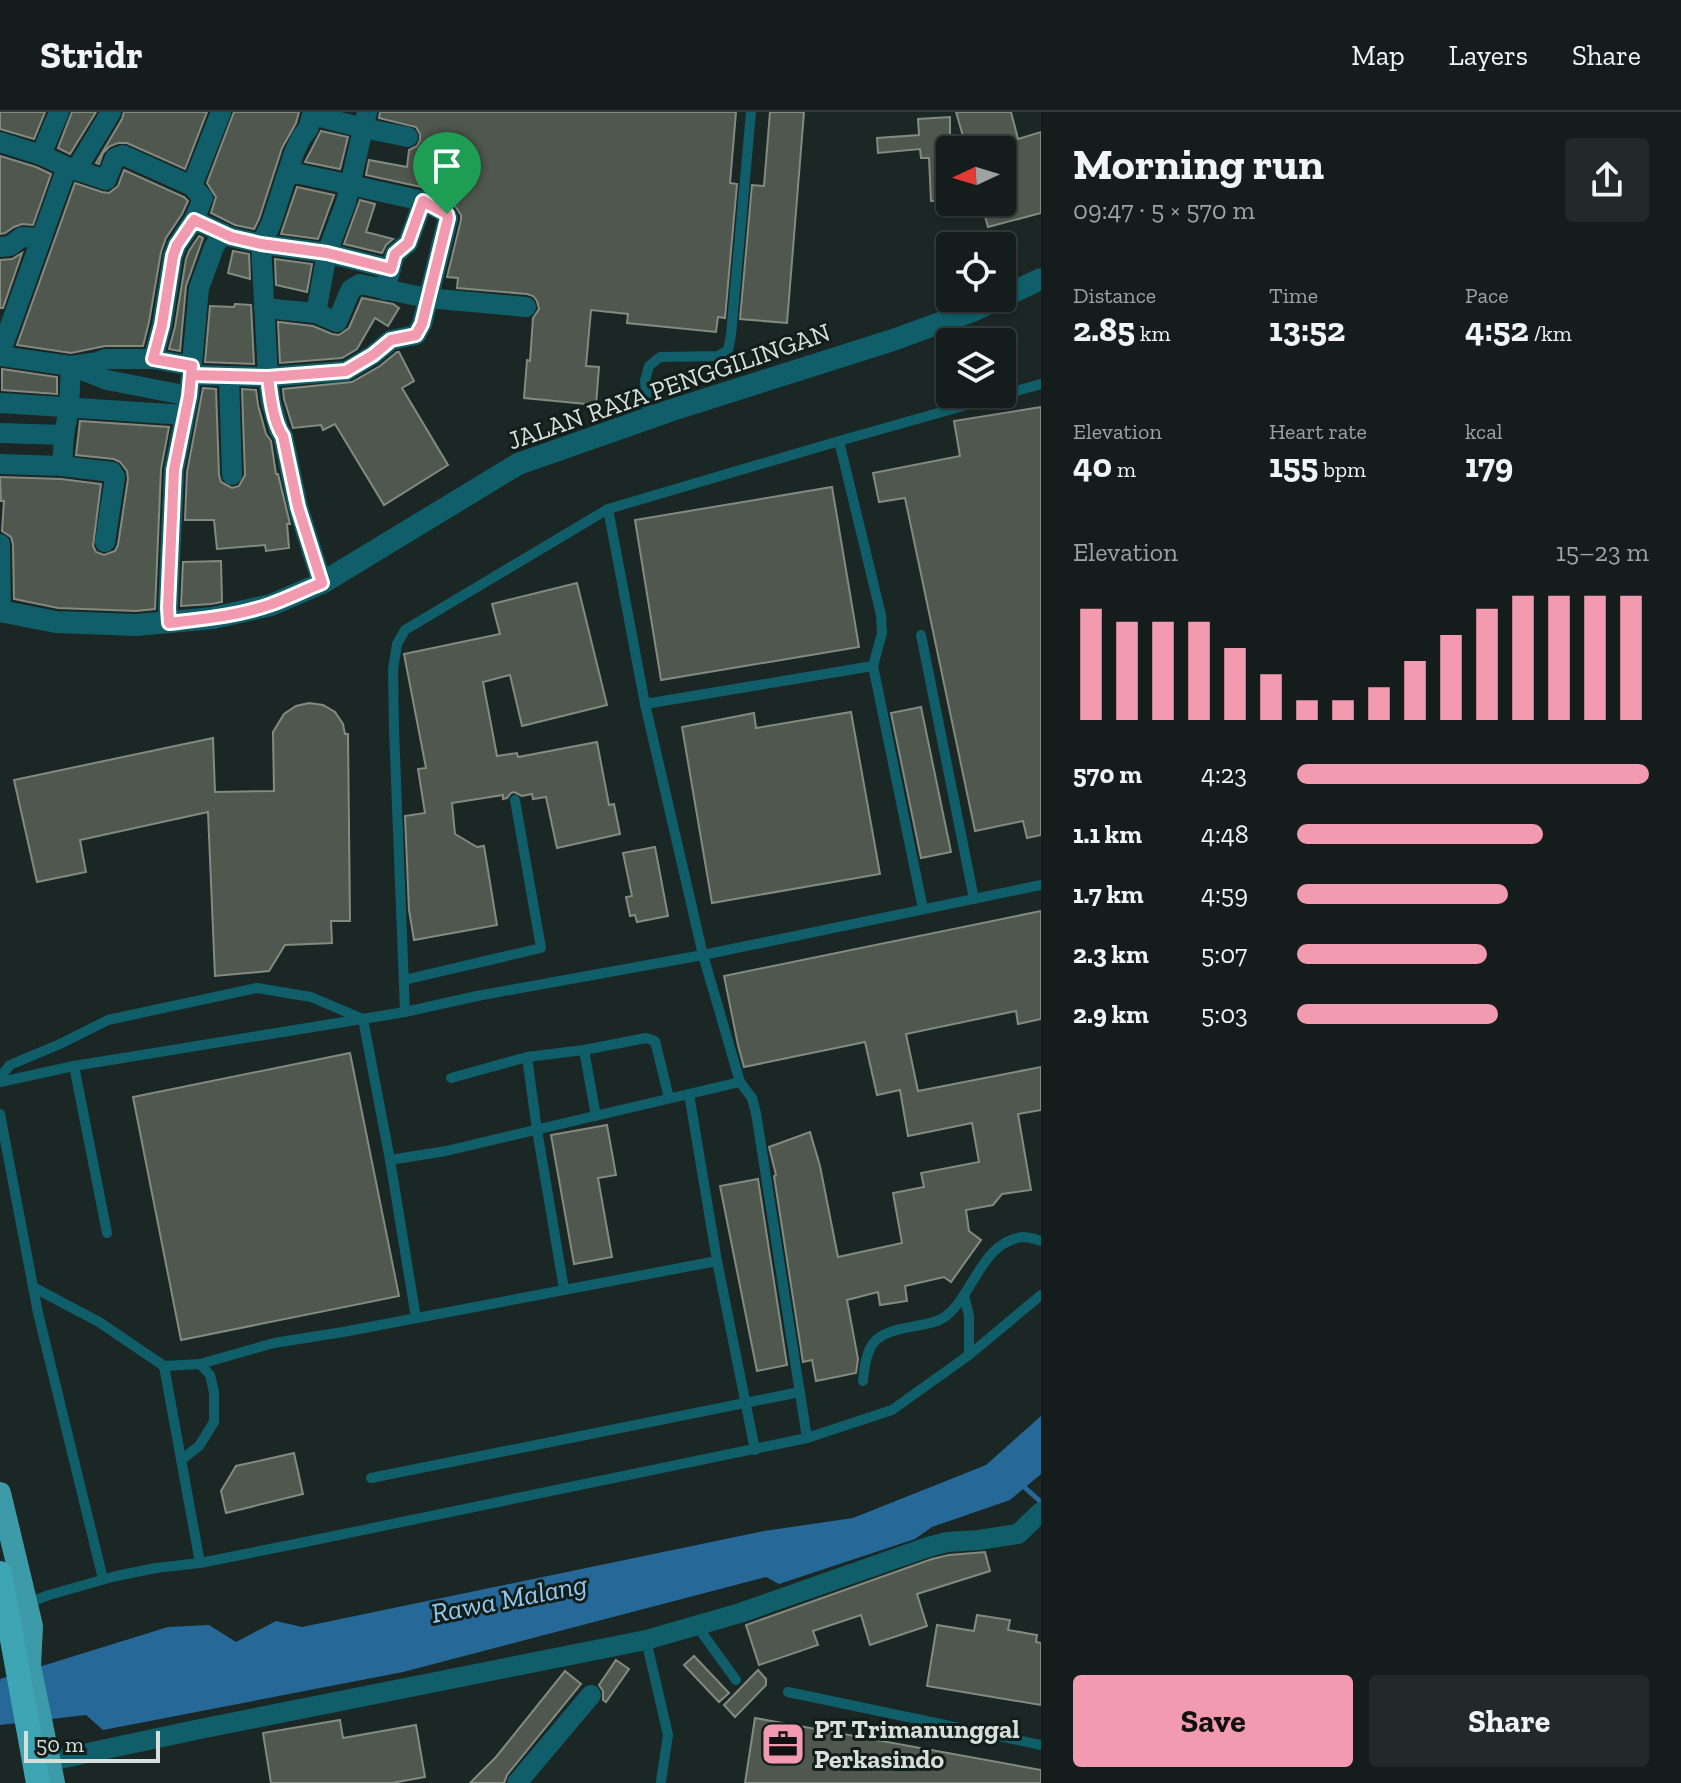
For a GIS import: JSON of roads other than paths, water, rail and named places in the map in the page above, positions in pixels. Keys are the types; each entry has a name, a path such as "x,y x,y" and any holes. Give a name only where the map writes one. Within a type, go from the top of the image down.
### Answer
{"highway":[{"path":"0,1493 28,1603 32,1626 30,1666 49,1761"},
{"path":"0,1573 38,1783"}],"street":[{"path":"41,155 59,112"},
{"path":"111,112 72,168 42,238 0,355 71,366 187,406"},
{"path":"192,186 221,112"},
{"path":"322,583 298,507 283,436 271,402 261,244 271,224 294,153 313,113 365,120 408,137"},
{"path":"316,313 327,253 350,185 365,120"},
{"path":"0,142 106,180 115,158 123,155 192,186 203,198 173,256 153,359"},
{"path":"71,366 105,359 153,359 229,376 268,377 346,371 391,340 416,335 422,324 448,218 444,212 423,201 300,174 287,174"},
{"path":"385,290 395,254 408,243 423,201"},
{"path":"194,220 223,233 261,244 327,253 391,269"},
{"path":"169,623 174,470 192,370 199,288 214,247 223,233"},
{"path":"0,247 10,246 22,237 42,238"},
{"name":"JALAN RAYA PENGGILINGAN","path":"1016,291 1041,280"},
{"path":"264,308 316,313 337,322 354,286 360,284 427,298 526,307"},
{"name":"JALAN RAYA PENGGILINGAN","path":"1,611 73,624 136,625 213,618 256,609 322,583 518,464 970,312"},
{"path":"62,466 71,366"},
{"path":"229,376 232,475"},
{"path":"0,386 0,432 64,435"},
{"path":"1,403 69,407 187,406"},
{"path":"0,440 0,464 62,466 112,472 115,477 105,542"},
{"path":"0,544 1,611"},
{"path":"49,1761 646,1640 740,1613 928,1547 1018,1534 1041,1512"},
{"path":"517,1783 591,1695"}],"lane":[{"path":"648,418 645,380 649,366 660,357 718,356 728,350 751,112"},
{"path":"405,1012 393,670 397,644 405,630 608,509 1041,384"},
{"path":"839,441 881,615 882,633 873,666 923,909"},
{"path":"608,509 645,704 703,955 740,1082 752,1098 756,1113 807,1438"},
{"path":"921,635 974,899"},
{"path":"645,704 873,666"},
{"path":"404,980 541,948 515,800"},
{"path":"0,1080 405,1012 703,955 1041,885"},
{"path":"0,1080 10,1065 108,1020 257,988 311,997 363,1019"},
{"path":"363,1019 416,1318"},
{"path":"451,1078 527,1057 646,1038 655,1041 669,1098"},
{"path":"584,1050 596,1116"},
{"path":"527,1057 564,1289"},
{"path":"74,1066 107,1233"},
{"path":"390,1160 446,1151 740,1082"},
{"path":"689,1094 717,1261 755,1450"},
{"path":"0,1114 38,1313 103,1579"},
{"path":"863,1381 865,1365 875,1341 891,1332 944,1318 957,1305 987,1259 1003,1244 1025,1237 1041,1241"},
{"path":"33,1287 99,1322 164,1366 200,1364 274,1343 717,1261"},
{"path":"964,1295 969,1316 969,1355"},
{"path":"28,1603 103,1579 200,1563 807,1438 892,1410 969,1355 1041,1295"},
{"path":"181,1460 199,1446 214,1422 214,1392 210,1375 200,1364"},
{"path":"164,1366 200,1563"},
{"path":"371,1478 800,1392"},
{"path":"697,1626 736,1680"},
{"path":"646,1640 668,1735 661,1781"},
{"path":"788,1692 1041,1745"}],"water":[{"name":"Rawa Malang","path":"1041,1416 1041,1474 1010,1500 932,1527 915,1539 779,1584 766,1577 403,1672 103,1730 86,1715 0,1725 0,1679 168,1627 209,1625 236,1642 276,1621 302,1627 764,1531 853,1518 986,1465"}],"waterway":[{"path":"1023,1486 1041,1502"}],"place":[{"name":"PT Trimanunggal Perkasindo","path":"783,1744"}]}
